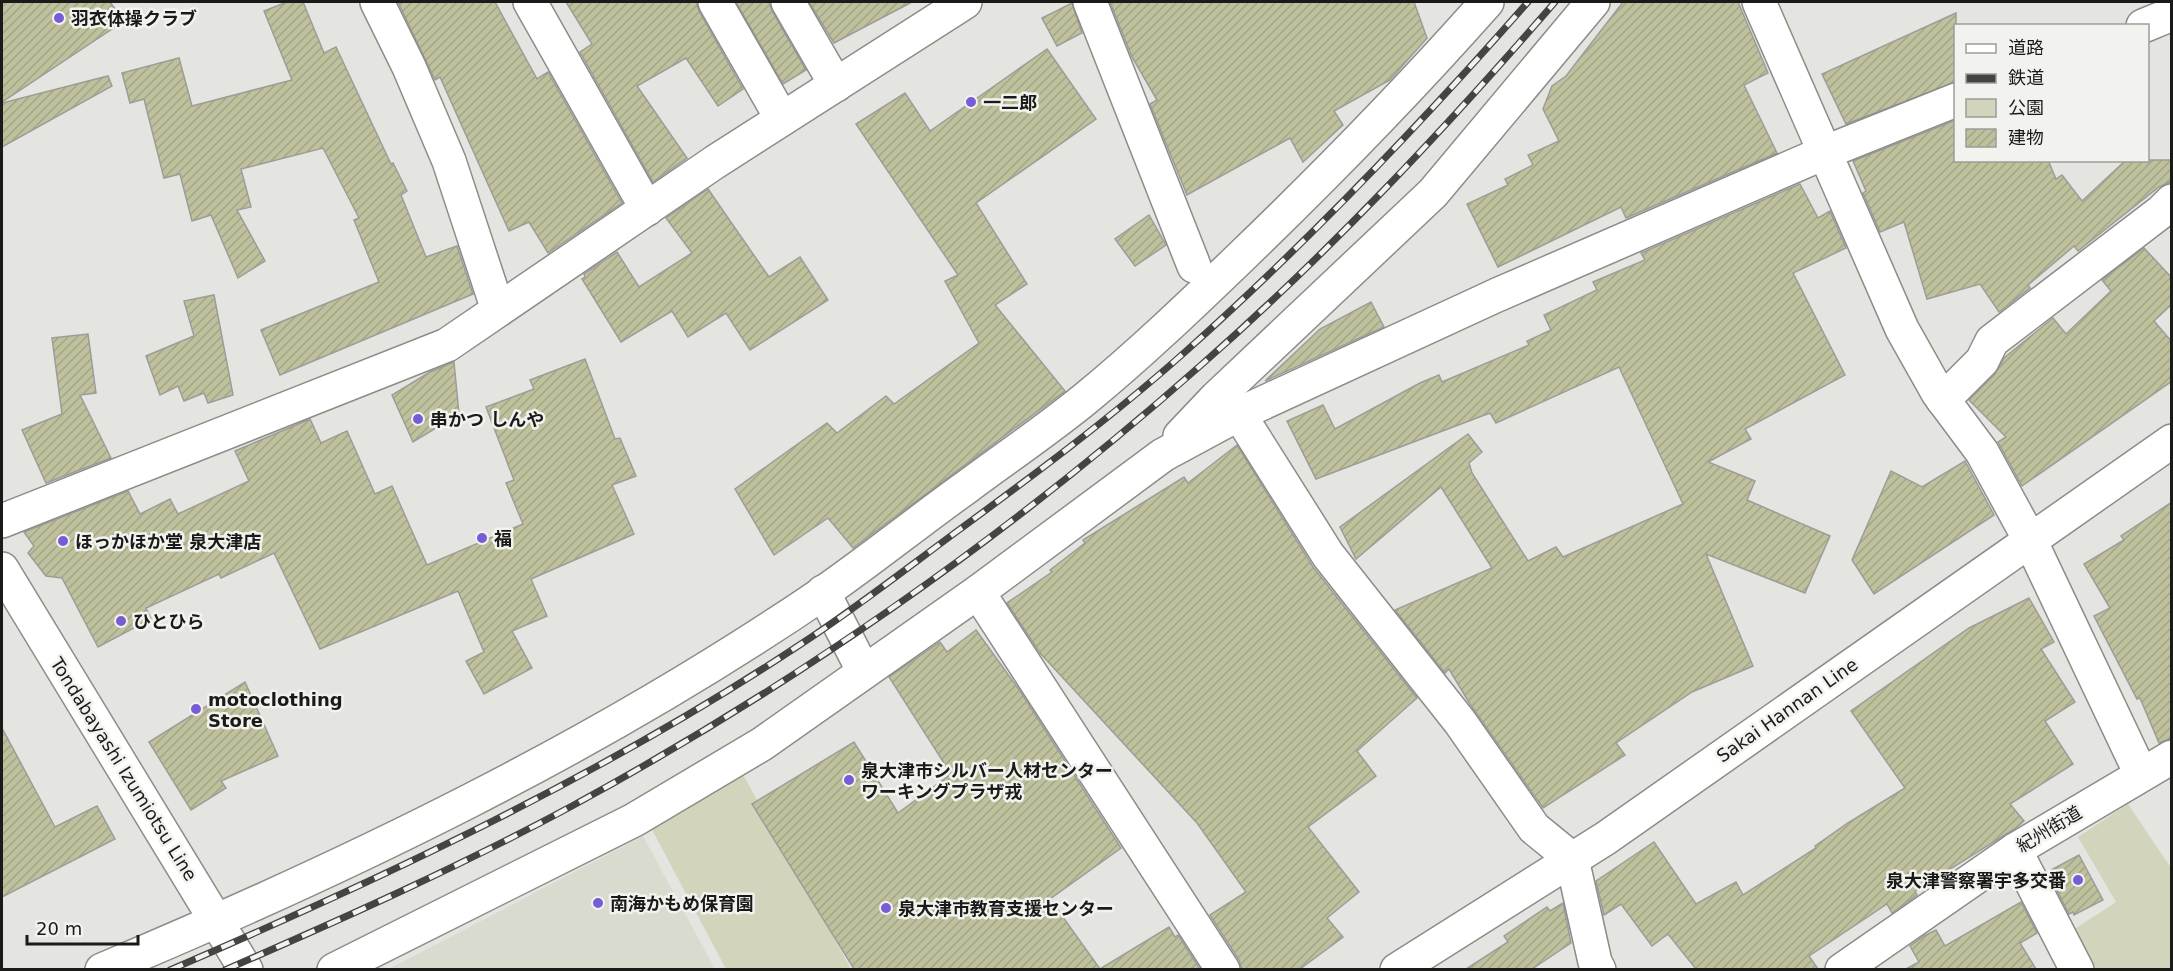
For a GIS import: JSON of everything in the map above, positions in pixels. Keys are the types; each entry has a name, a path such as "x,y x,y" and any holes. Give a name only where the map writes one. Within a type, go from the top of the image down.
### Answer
{"street":[{"path":"376,2 409,67 449,161 498,310"},
{"path":"530,2 647,209"},
{"path":"716,2 782,119"},
{"path":"788,2 836,85"},
{"path":"2,521 447,345 782,119 965,2"},
{"path":"1090,2 1194,266"},
{"path":"102,969 218,921 438,817 585,739 723,657 824,592 1085,399 1187,310 1342,158 1487,2"},
{"path":"1163,455 1215,398 1433,193 1593,2"},
{"path":"1759,2 1902,329 1943,400 1983,452 2030,540 2141,774"},
{"path":"2148,24 2172,14"},
{"path":"334,969 634,820 762,744 978,592 1163,455 1239,414 1497,295 1826,152 1954,101"},
{"path":"1943,400 1982,361 1992,341 2162,212 2172,201"},
{"path":"1239,414 1329,555 1460,722 1534,828 1572,859 1595,963 1599,969"},
{"name":"Sakai Hannan Line","path":"1396,969 1615,831 2172,441"},
{"name":"Tondabayashi Izumiotsu Line","path":"2,569 246,969"},
{"path":"824,592 864,672"},
{"path":"978,592 1223,969"},
{"name":"紀州街道","path":"1842,969 2015,850 2172,757"},
{"path":"2015,850 2077,969"}],"shaded area":[{"name":"南海かもめ保育園","path":"643,836 715,969 389,969"}],"green space":[{"path":"741,771 851,969 726,969 650,826"},
{"path":"2128,804 2171,868 2171,969 2096,969 2073,930 2116,902 2078,837"}],"building":[{"path":"2,2 110,2 124,21 2,102"},
{"path":"287,2 303,2 324,53 336,47 391,164 393,163 407,191 401,195 426,257 457,246 473,294 280,375 261,330 379,282 354,220 359,218 323,148 241,169 251,207 237,210 265,261 238,278 211,215 192,221 180,174 164,178 144,99 130,103 122,73 179,58 192,106 292,80 264,11"},
{"path":"398,2 495,2 537,79 548,72 622,203 548,253 529,222 509,231 440,77 435,80"},
{"path":"566,2 696,2 743,89 718,106 686,58 637,86 687,158 653,182 580,52 592,44"},
{"path":"736,2 769,2 806,70 783,84"},
{"path":"809,2 912,2 834,43"},
{"path":"1110,2 1414,2 1427,38 1390,80 1334,111 1343,125 1303,162 1290,138 1187,195 1150,104 1157,100 1132,57"},
{"path":"1623,2 1738,2 1768,73 1744,85 1777,153 1626,218 1621,207 1498,267 1467,204 1508,185 1505,179 1533,165 1528,155 1559,141 1543,109 1552,86 1566,76"},
{"path":"1072,3 1082,33 1057,46 1042,18"},
{"path":"1956,13 1954,83 1846,124 1822,74"},
{"path":"1047,49 1096,119 976,203 1027,284 995,305 1065,391 853,548 828,518 774,555 735,489 827,423 837,433 886,396 894,404 979,343 945,281 958,275 856,124 905,93 930,131"},
{"path":"108,76 112,86 2,147 2,103"},
{"path":"1954,121 1954,162 2049,162 2056,179 2062,175 2082,201 2124,162 2172,160 2172,181 2159,187 2078,251 2074,246 2028,285 2030,288 1999,312 1980,284 1927,299 1904,222 1880,232 1863,193 1866,191 1853,161"},
{"path":"1800,184 1818,218 1830,211 1846,248 1793,273 1845,375 1745,429 1751,439 1708,462 1755,481 1747,500 1830,536 1805,593 1706,554 1753,666 1692,692 1616,743 1625,755 1543,808 1470,704 1449,669 1445,673 1395,610 1492,568 1441,487 1356,559 1340,527 1468,434 1482,452 1469,463 1472,473 1528,561 1556,547 1563,557 1683,504 1619,367 1496,423 1490,413 1316,479 1287,421 1323,405 1335,429 1420,383 1439,375 1442,382 1529,345 1527,341 1551,330 1544,315 1597,290 1593,282 1645,260 1641,253"},
{"path":"708,189 769,277 800,257 828,300 750,350 726,313 688,337 672,311 621,342 582,279 585,277 584,274 617,252 639,287 692,253 666,218"},
{"path":"1149,215 1166,245 1135,266 1115,239"},
{"path":"2144,248 2172,278 2172,304 2154,321 2172,342 2172,381 2022,486 1998,442 2006,437 1969,400 1995,374 2004,358 2053,318 2066,334 2111,291 2102,280"},
{"path":"214,295 233,395 208,403 204,393 184,401 178,386 160,395 146,356 194,336 184,301"},
{"path":"1371,302 1384,327 1265,381 1320,329"},
{"path":"88,334 96,393 80,395 111,458 46,483 22,430 62,414 52,338"},
{"path":"585,359 615,439 620,438 636,476 612,485 634,534 531,579 547,616 512,631 532,668 484,694 466,661 484,652 458,591 320,649 274,553 221,578 219,574 146,608 151,619 98,647 62,578 46,576 28,553 34,546 24,532 128,491 140,514 170,499 178,514 249,481 235,451 310,419 321,443 347,431 375,494 392,486 427,565 523,524 506,483 514,480 486,407 534,389 530,380"},
{"path":"454,362 459,414 413,442 392,395 430,372"},
{"path":"1237,445 1313,567 1417,698 1357,751 1376,776 1308,827 1359,892 1327,918 1343,937 1300,969 1242,969 1239,960 1210,915 1246,892 1197,823 1040,653 1007,603 1052,572 1050,570 1085,543 1083,540 1184,477 1188,483"},
{"path":"1965,461 1994,515 1874,594 1852,560 1891,471 1922,487"},
{"path":"2172,502 2172,738 2159,743 2140,698 2137,699 2094,616 2110,608 2084,564 2124,540 2121,536"},
{"path":"2029,598 2054,642 2041,649 2075,702 2045,721 2073,764 2010,804 2024,821 2016,828 1915,891 1917,895 1892,913 1887,904 1809,956 1818,969 1696,969 1668,934 1652,946 1621,904 1604,915 1596,881 1654,842 1696,904 1736,882 1743,895 1816,848 1815,846 1848,823 1905,788 1851,711 1969,628"},
{"path":"976,630 1020,691 1121,848 1050,899 1100,969 854,969 752,804 854,742 898,813 951,774 889,677 940,642 947,652"},
{"path":"245,682 278,756 221,781 226,788 191,810 149,742"},
{"path":"2,728 55,827 97,806 115,839 2,897"},
{"path":"2079,855 2103,900 2074,915 2073,912 2069,914 2053,883 2057,882 2051,870"},
{"path":"2021,902 2037,933 2020,943 2036,969 1906,969 1919,962 1910,946 1924,936 1936,930 1945,946"},
{"path":"1563,903 1571,943 1532,969 1466,969 1508,942 1504,936 1547,907 1550,911"},
{"path":"1169,927 1175,937 1178,935 1200,969 1100,969"}],"railway":[{"path":"170,970 333,898 572,780 726,692 858,604 1070,446 1185,352 1319,226 1446,93 1528,2"},
{"path":"225,970 443,871 572,806 738,710 898,604 1053,489 1200,366 1294,280 1428,144 1555,2"}],"place":[{"name":"羽衣体操クラブ","path":"59,18"},
{"name":"一二郎","path":"971,102"},
{"name":"串かつ しんや","path":"418,419"},
{"name":"福","path":"482,538"},
{"name":"ほっかほか堂 泉大津店","path":"63,541"},
{"name":"ひとひら","path":"121,621"},
{"name":"motoclothing Store","path":"196,709"},
{"name":"泉大津市シルバー人材センター ワーキングプラザ戎","path":"849,780"},
{"name":"泉大津警察署宇多交番","path":"2078,880"},
{"name":"南海かもめ保育園","path":"598,903"},
{"name":"泉大津市教育支援センター","path":"886,908"}]}
